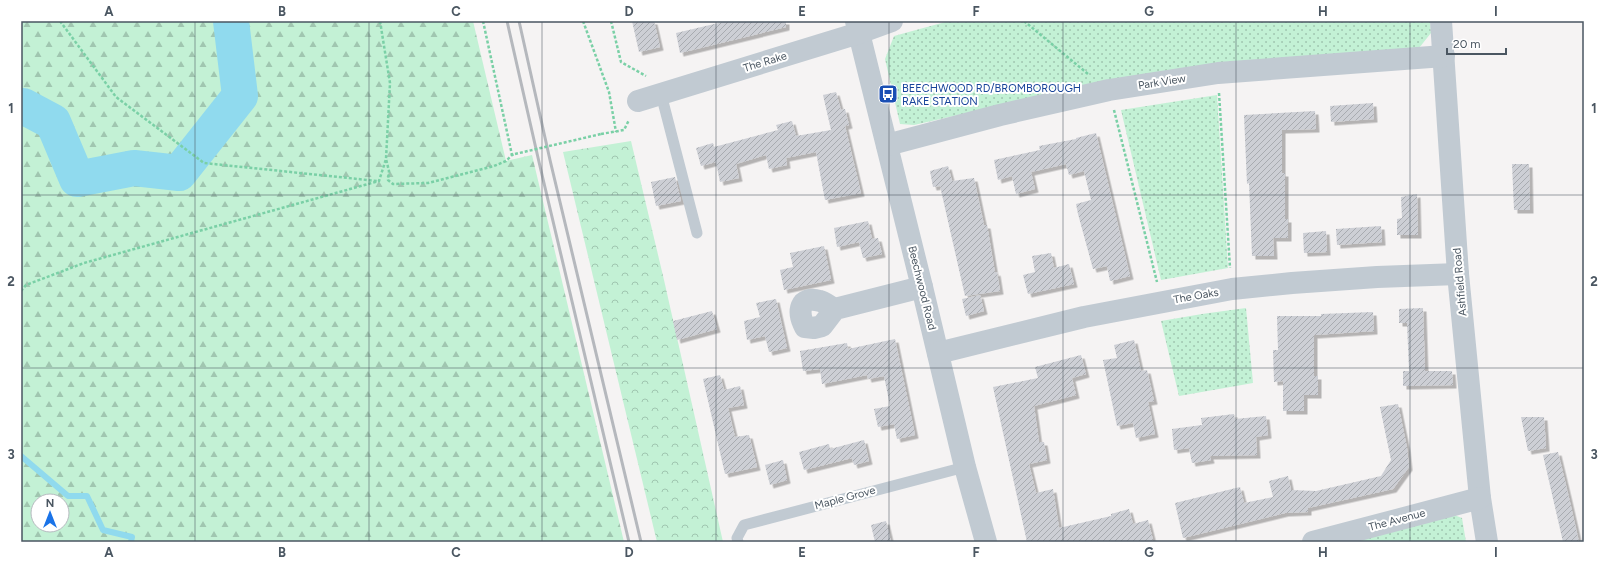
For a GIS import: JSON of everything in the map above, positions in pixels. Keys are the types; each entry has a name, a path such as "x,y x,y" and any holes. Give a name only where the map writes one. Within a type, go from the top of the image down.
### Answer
{"street":[{"name":"The Rake","path":"638,101 858,27 892,21"},
{"name":"Ashfield Road","path":"1441,21 1458,274 1480,498 1487,542"},
{"name":"Beechwood Road","path":"858,27 965,467 986,542"},
{"name":"Park View","path":"886,145 1000,115 1109,90 1218,73 1444,56"},
{"name":"The Oaks","path":"938,353 1084,316 1232,290 1299,282 1458,274"},
{"path":"835,309 922,286"},
{"name":"The Avenue","path":"1313,542 1480,498"}],"lane":[{"path":"661,94 697,233"},
{"name":"Maple Grove","path":"738,542 737,538 744,525 965,467"}],"path":[{"path":"60,21 116,97 204,163 379,181"},
{"path":"379,181 386,159 390,83 380,21"},
{"path":"483,21 514,154"},
{"path":"583,21 609,92 616,132"},
{"path":"610,21 621,62 647,76"},
{"path":"1024,21 1109,90 1162,302"},
{"path":"1218,73 1232,290"},
{"path":"386,159 389,171 388,180 393,184 428,183 494,166 506,161 514,154 624,130 638,101"},
{"path":"21,291 26,285 84,263 379,181"}],"green space":[{"path":"21,21 473,21 506,161 532,155 624,542 21,542"},
{"path":"949,21 1430,21 1431,33 1419,48 1087,86 914,125 900,124 885,59 894,36"},
{"path":"1217,95 1228,268 1161,280 1121,110"},
{"path":"631,141 723,542 657,542 563,152"},
{"path":"1246,308 1253,383 1179,396 1161,321"},
{"path":"1454,515 1462,518 1466,542 1343,542"}],"building":[{"path":"632,21 654,21 660,47 639,52"},
{"path":"727,21 786,21 786,27 680,53 676,33"},
{"path":"836,92 841,110 845,109 849,125 845,126 861,193 825,200 816,152 786,158 787,165 769,169 766,155 736,164 739,178 720,182 716,162 701,166 696,148 713,143 714,147 778,130 776,125 792,121 796,136 831,130 823,95"},
{"path":"1373,103 1374,119 1331,122 1330,106"},
{"path":"1315,111 1316,129 1282,130 1282,173 1285,173 1285,219 1288,219 1288,238 1273,238 1274,256 1252,256 1244,115"},
{"path":"1096,133 1130,276 1110,281 1107,266 1093,269 1078,214 1076,204 1091,200 1084,171 1069,175 1066,164 1031,172 1035,189 1016,194 1012,176 998,180 994,160 1040,150 1039,146 1076,139"},
{"path":"1512,164 1529,164 1530,210 1514,210"},
{"path":"948,166 952,181 974,178 984,225 987,225 995,273 997,272 1000,291 965,296 940,186 933,187 930,171"},
{"path":"675,177 681,201 656,206 651,182"},
{"path":"1417,194 1418,235 1397,235 1397,219 1402,218 1401,197"},
{"path":"868,221 872,239 878,238 882,254 863,258 859,242 837,247 834,228"},
{"path":"1381,226 1382,242 1337,245 1336,229"},
{"path":"1326,231 1327,252 1304,253 1303,233"},
{"path":"824,246 831,280 784,290 780,270 793,267 790,253"},
{"path":"1051,253 1054,268 1069,264 1074,284 1028,294 1023,275 1035,272 1032,256"},
{"path":"980,295 984,311 966,316 962,299"},
{"path":"776,299 787,348 769,352 765,336 747,340 744,321 760,317 756,303"},
{"path":"1423,308 1425,371 1452,371 1453,385 1403,386 1403,371 1409,371 1407,323 1399,323 1399,309"},
{"path":"712,311 717,329 677,340 673,321"},
{"path":"1373,312 1374,331 1314,335 1314,376 1318,376 1318,395 1304,395 1304,411 1283,411 1283,381 1274,382 1273,350 1278,350 1277,316 1321,316 1321,314"},
{"path":"895,339 915,435 897,439 894,424 878,427 874,409 890,406 884,376 868,379 867,375 822,384 820,369 803,371 800,351 847,343 848,349"},
{"path":"1134,340 1141,371 1147,370 1154,401 1148,402 1155,434 1136,438 1133,423 1117,426 1103,360 1117,358 1114,345"},
{"path":"1081,355 1086,374 1072,378 1076,395 1034,406 1039,442 1044,442 1047,460 1029,464 1036,493 1053,489 1059,528 1111,516 1111,514 1129,509 1133,524 1148,520 1153,540 1144,542 1027,542 993,387 1038,378 1035,367"},
{"path":"720,375 724,390 740,386 744,405 728,408 735,437 749,435 757,467 725,474 703,379"},
{"path":"1398,404 1407,448 1409,467 1393,489 1308,508 1308,512 1285,513 1183,538 1175,503 1240,487 1244,503 1273,497 1269,481 1288,476 1291,490 1316,491 1381,476 1391,460 1380,407"},
{"path":"1234,414 1235,419 1266,416 1268,435 1256,437 1257,455 1210,456 1211,460 1192,463 1189,448 1174,450 1172,429 1202,425 1201,418"},
{"path":"1521,417 1544,417 1546,448 1528,451"},
{"path":"864,440 869,461 854,465 852,458 804,470 799,452 829,444 830,449"},
{"path":"1558,452 1579,542 1563,542 1543,455"},
{"path":"783,460 787,480 770,485 765,465"},
{"path":"886,521 891,542 875,542 871,525"}],"waterway":[{"path":"21,106 53,122 77,179 134,168 179,173 240,96 231,21"},
{"path":"21,456 68,496 87,496 103,530 132,537 131,542"}],"railway":[{"path":"507,21 629,542"},
{"path":"519,21 550,160 641,542"}],"place":[{"name":"BEECHWOOD RD/BROMBOROUGH RAKE STATION","path":"888,94"}]}
